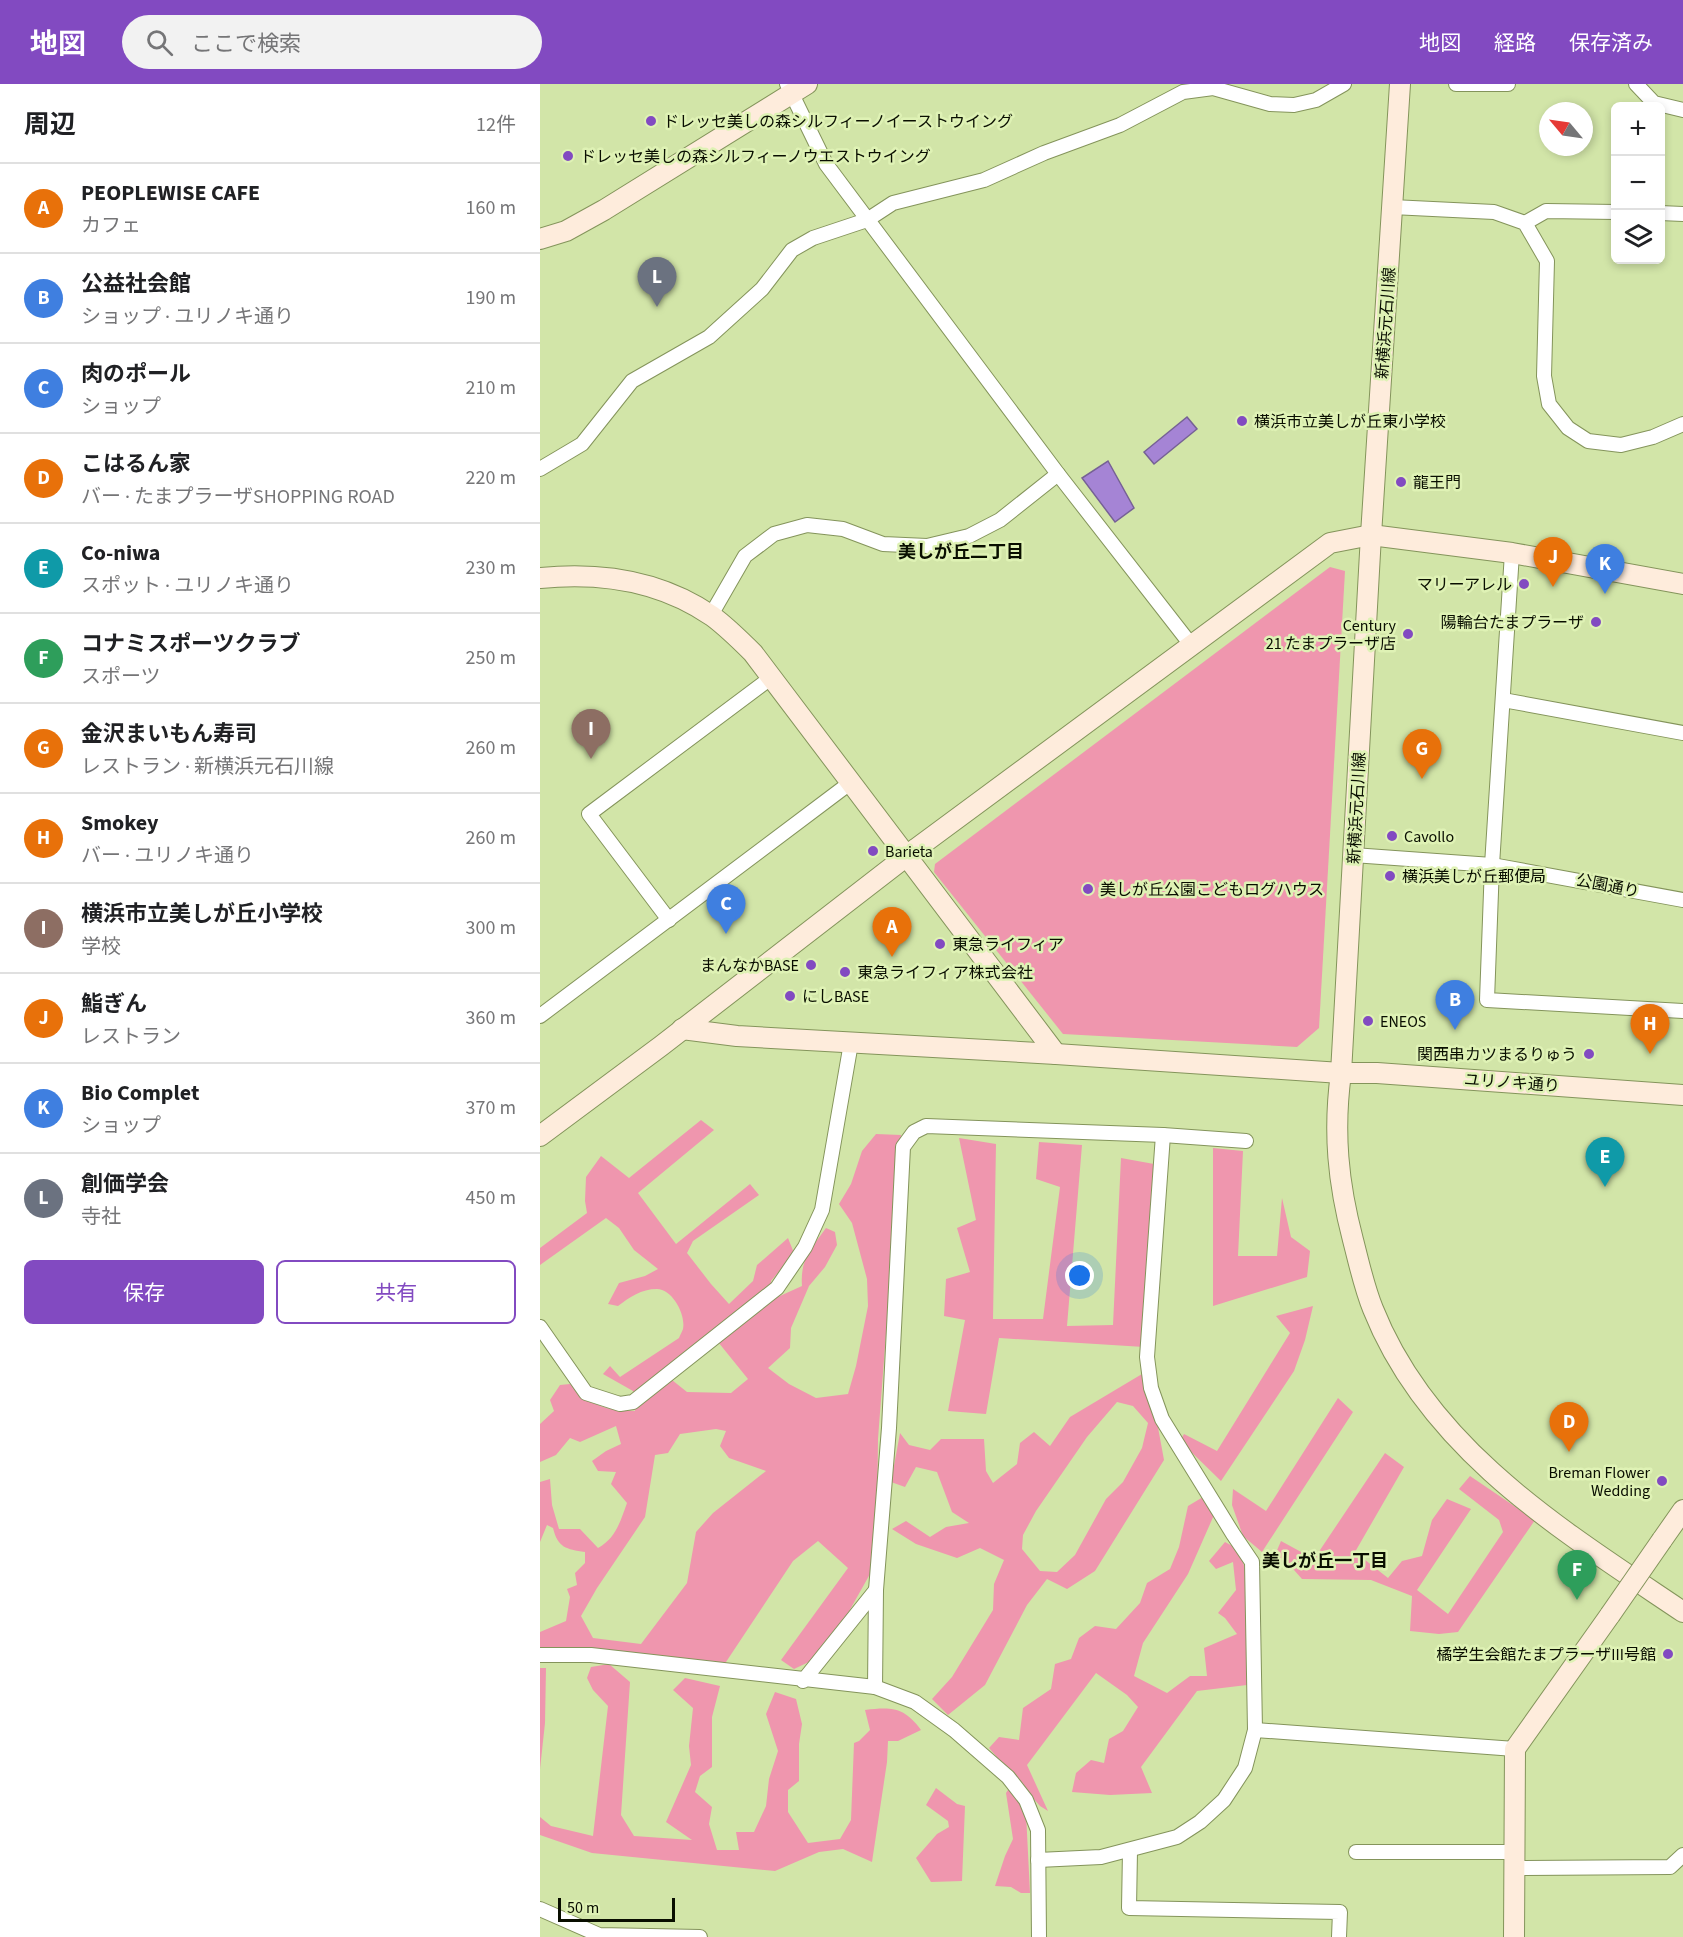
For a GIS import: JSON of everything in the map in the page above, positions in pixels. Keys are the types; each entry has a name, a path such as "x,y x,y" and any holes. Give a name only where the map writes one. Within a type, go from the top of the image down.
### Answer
{"street":[{"path":"540,469 582,444 632,381 709,337 762,289 792,250 813,238 867,220 893,203 984,180 1044,153 1120,125 1183,92 1213,88 1270,104 1294,105 1316,100 1344,84"},
{"name":"新横浜元石川線","path":"1400,84 1371,535 1341,1073 1336,1108 1337,1161 1346,1213 1363,1282 1374,1312 1399,1360 1428,1406 1461,1443 1502,1483 1554,1523 1683,1612"},
{"path":"1456,84 1508,84"},
{"path":"1636,84 1654,103 1683,110"},
{"path":"540,239 566,231 604,210 795,87 826,164 1058,474 1192,646"},
{"path":"1392,207 1494,212 1525,223 1547,261 1544,376 1549,404 1568,428 1588,441 1621,445 1653,437 1683,424"},
{"path":"1525,223 1546,211 1611,212"},
{"path":"1665,213 1683,214"},
{"path":"711,615 746,556 774,534 807,525 843,529 883,544 927,546 969,536 1000,520 1058,474"},
{"path":"540,1136 906,856 1330,543 1371,535 1512,554 1683,584"},
{"path":"1512,554 1492,865 1487,1000 1683,1011"},
{"path":"540,578 576,575 625,580 662,591 711,615 753,653 1056,1054"},
{"path":"669,920 589,814 772,677"},
{"path":"1503,700 1683,733"},
{"path":"540,1016 850,783"},
{"name":"公園通り","path":"1353,855 1492,865 1683,900"},
{"name":"ユリノキ通り","path":"682,1029 736,1036 1341,1073 1377,1073 1683,1095"},
{"path":"543,1337 586,1393 620,1404 633,1402 777,1288 805,1247 822,1210 851,1043"},
{"path":"875,1688 876,1590 889,1428 903,1147 914,1132 926,1126 1163,1135 1246,1141"},
{"path":"1038,1860 1101,1857 1177,1837 1200,1822 1224,1800 1245,1768 1255,1730 1252,1562 1162,1419 1151,1388 1147,1357 1163,1135"},
{"path":"1514,1937 1515,1749 1683,1510"},
{"path":"802,1681 876,1590"},
{"path":"540,1655 591,1655 875,1688 915,1702 954,1730 1008,1777 1026,1800 1038,1830 1039,1937"},
{"path":"1255,1730 1515,1749"},
{"path":"1130,1851 1129,1908 1340,1912 1339,1937"},
{"path":"1356,1852 1670,1868 1683,1855"},
{"path":"540,1909 599,1936 700,1937"}],"shaded area":[{"path":"1187,417 1197,429 1154,464 1144,452"},
{"path":"1108,461 1134,508 1115,522 1082,478"},
{"path":"1330,567 1345,571 1319,1028 1297,1047 1063,1034 934,872 935,864"},
{"path":"701,1120 714,1130 638,1193 676,1244 750,1184 759,1195 693,1241 687,1253 729,1304 753,1281 757,1265 788,1238 794,1253 771,1281 771,1300 802,1286 803,1268 811,1248 826,1228 835,1232 837,1245 825,1267 809,1286 791,1328 790,1348 768,1368 789,1384 816,1398 848,1394 868,1306 867,1279 852,1223 839,1204 851,1184 862,1151 876,1134 901,1135 878,1439 877,1526 870,1574 838,1631 813,1660 794,1669 781,1660 848,1568 818,1541 793,1561 724,1665 540,1650 540,1632 566,1621 570,1597 567,1589 577,1585 575,1573 585,1563 585,1552 560,1544 553,1528 547,1525 540,1542 540,1482 550,1479 552,1505 559,1529 580,1529 598,1548 613,1534 627,1503 611,1484 616,1472 598,1471 592,1461 621,1444 616,1426 580,1442 570,1438 556,1455 540,1462 540,1424 554,1411 550,1400 560,1385 570,1384 606,1408 635,1411 633,1391 603,1374 610,1366 620,1377 679,1338 683,1329 682,1316 677,1303 663,1290 651,1289 641,1292 618,1306 608,1304 619,1283 645,1276 658,1269 634,1250 619,1228 606,1218 540,1265 540,1248 587,1213 586,1177 601,1156 629,1178","holes":["710,1332 748,1379 731,1393 687,1392 662,1372","716,1429 726,1431 720,1446 729,1458 766,1471 713,1513 696,1532 687,1583 641,1644 593,1638 581,1616 645,1517 655,1455 668,1453 680,1434"]},
{"path":"959,1138 996,1144 993,1319 1043,1319 1060,1187 1036,1179 1039,1142 1082,1145 1067,1326 1113,1325 1121,1158 1154,1164 1144,1347 999,1338 986,1414 948,1411 965,1320 944,1316 946,1279 970,1272 957,1228 976,1220"},
{"path":"1213,1148 1243,1151 1238,1256 1277,1256 1282,1198 1291,1237 1310,1251 1307,1277 1213,1306"},
{"path":"1313,1306 1305,1340 1294,1371 1221,1481 1180,1441 1184,1434 1217,1451 1290,1333 1276,1316"},
{"path":"1142,1374 1157,1422 1164,1460 1095,1571 1067,1589 1047,1579 1027,1605 985,1685 948,1715 932,1699 952,1677 993,1610 994,1584 1004,1560 980,1548 957,1558 916,1544 892,1529 906,1521 930,1537 946,1527 969,1523 952,1512 937,1472 916,1467 905,1487 891,1482 900,1433 909,1445 930,1450 941,1439 984,1439 986,1471 993,1483 1017,1464 1020,1443 1034,1432 1050,1446 1070,1417","holes":["1117,1402 1133,1406 1148,1423 1142,1448 1123,1482 1106,1499 1075,1555 1057,1572 1040,1571 1022,1549 1023,1535 1036,1511 1087,1437"]},
{"path":"1338,1398 1353,1412 1262,1552 1243,1536 1232,1505 1233,1489 1266,1511"},
{"path":"1385,1453 1404,1467 1355,1552 1388,1578 1402,1561 1422,1556 1432,1520 1447,1499 1471,1509 1417,1590 1448,1614 1503,1532 1499,1520 1459,1489 1470,1476 1535,1520 1458,1632 1439,1634 1410,1631 1412,1596 1371,1580 1302,1579 1294,1570 1272,1562 1281,1541 1314,1559"},
{"path":"1203,1497 1214,1515 1188,1574 1143,1643 1134,1676 1167,1693 1190,1676 1207,1676 1204,1648 1237,1634 1225,1618 1218,1613 1236,1590 1233,1562 1216,1569 1209,1561 1225,1542 1238,1549 1250,1582 1247,1685 1197,1691 1141,1767 1152,1793 1110,1795 1072,1792 1076,1773 1091,1760 1104,1763 1109,1739 1123,1731 1138,1707 1127,1695 1096,1673 1027,1765 1048,1811 1040,1806 989,1748 999,1737 1019,1740 1023,1708 1051,1689 1055,1664 1071,1659 1079,1638 1095,1626 1116,1629 1140,1603 1147,1583 1170,1569 1179,1547 1188,1506"},
{"path":"609,1664 630,1682 621,1815 634,1836 692,1840 666,1822 691,1765 689,1746 693,1708 673,1690 685,1678 720,1686 712,1717 712,1767 700,1776 695,1792 712,1807 709,1824 717,1850 739,1850 736,1832 754,1832 766,1806 769,1779 778,1751 766,1714 775,1692 796,1699 802,1724 799,1744 799,1781 788,1790 788,1812 808,1843 840,1839 851,1820 854,1743 870,1730 865,1710 897,1710 909,1717 921,1730 898,1741 888,1741 872,1862 843,1849 819,1852 775,1871 592,1853 540,1835 540,1817 551,1826 593,1836 608,1706 593,1690 587,1678 591,1667"},
{"path":"540,1668 546,1668 545,1723 540,1769"},
{"path":"1010,1787 1026,1813 1030,1893 1021,1893 1011,1887 995,1886 1013,1839 1006,1793"},
{"path":"936,1788 957,1804 965,1806 962,1881 931,1882 916,1858 937,1834 949,1827 948,1821 926,1805"}],"place":[{"name":"ドレッセ美しの森シルフィーノイーストウイング","path":"651,121"},
{"name":"ドレッセ美しの森シルフィーノウエストウイング","path":"568,156"},
{"name":"創価学会","path":"657,307"},
{"name":"横浜市立美しが丘東小学校","path":"1242,421"},
{"name":"龍王門","path":"1401,482"},
{"name":"マリーアレル","path":"1524,584"},
{"name":"鮨ぎん","path":"1553,587"},
{"name":"Bio Complet","path":"1605,594"},
{"name":"陽輪台たまプラーザ","path":"1596,622"},
{"name":"Century 21 たまプラーザ店","path":"1408,634"},
{"name":"横浜市立美しが丘小学校","path":"591,759"},
{"name":"金沢まいもん寿司","path":"1422,779"},
{"name":"Cavollo","path":"1392,836"},
{"name":"Barieta","path":"873,851"},
{"name":"横浜美しが丘郵便局","path":"1390,876"},
{"name":"美しが丘公園こどもログハウス","path":"1088,889"},
{"name":"肉のポール","path":"726,934"},
{"name":"東急ライフィア","path":"940,944"},
{"name":"PEOPLEWISE CAFE","path":"892,957"},
{"name":"まんなかBASE","path":"811,965"},
{"name":"東急ライフィア株式会社","path":"845,972"},
{"name":"にしBASE","path":"790,996"},
{"name":"ENEOS","path":"1368,1021"},
{"name":"公益社会館","path":"1455,1030"},
{"name":"関西串カツまるりゅう","path":"1589,1054"},
{"name":"Smokey","path":"1650,1054"},
{"name":"Co-niwa","path":"1605,1187"},
{"name":"こはるん家","path":"1569,1452"},
{"name":"Breman Flower Wedding","path":"1662,1481"},
{"name":"コナミスポーツクラブ","path":"1577,1600"},
{"name":"橘学生会館たまプラーザIII号館","path":"1668,1654"}],"district":[{"name":"美しが丘二丁目","path":"961,552"},
{"name":"美しが丘一丁目","path":"1325,1561"}]}
